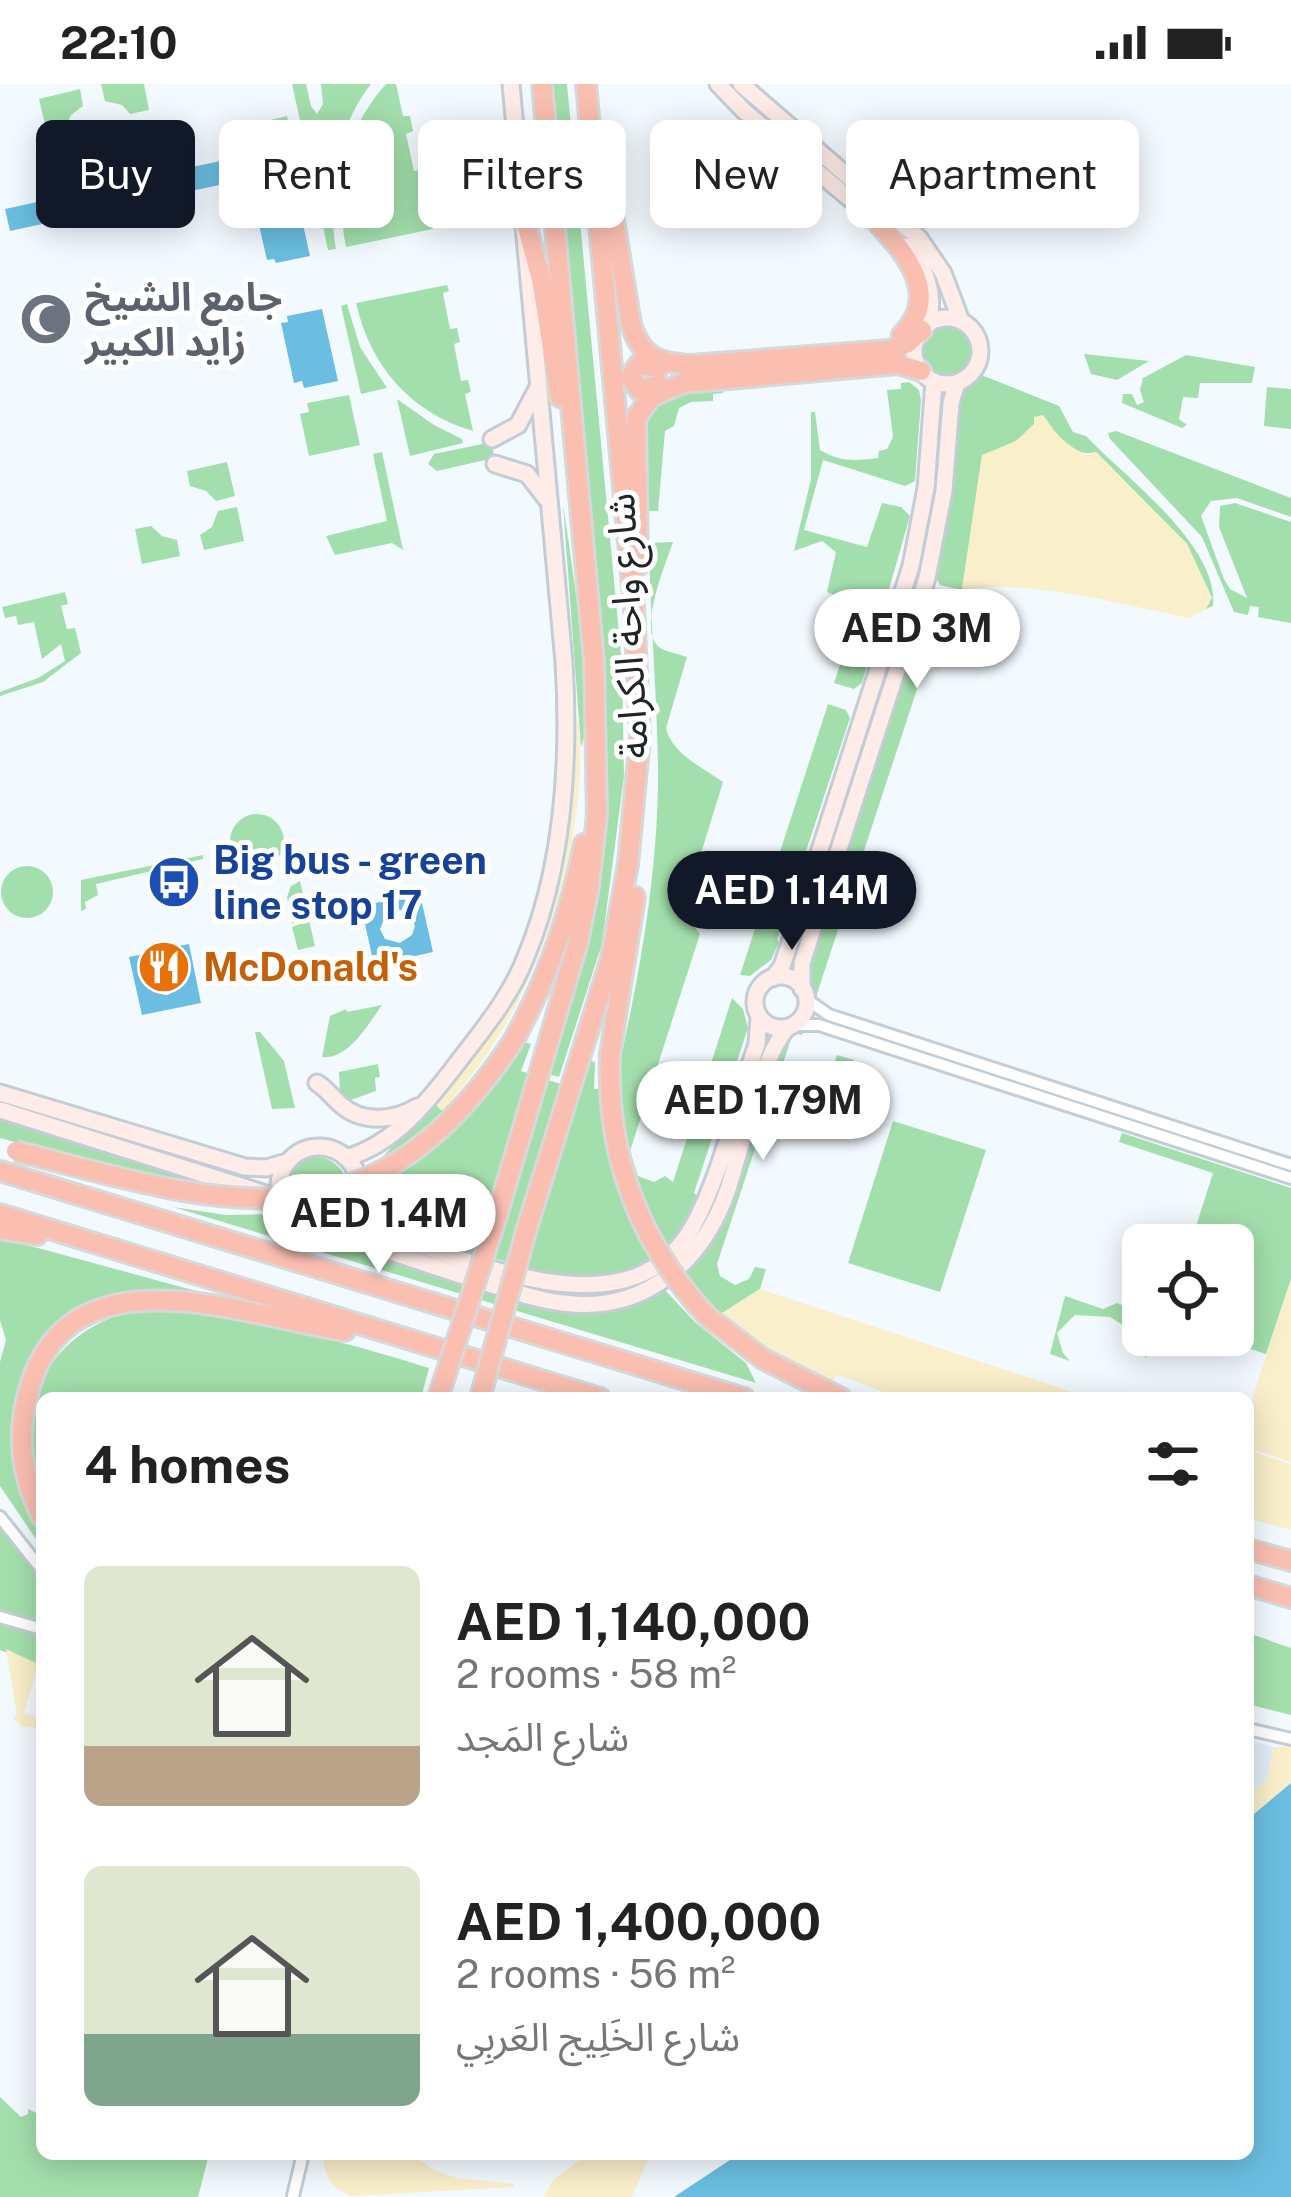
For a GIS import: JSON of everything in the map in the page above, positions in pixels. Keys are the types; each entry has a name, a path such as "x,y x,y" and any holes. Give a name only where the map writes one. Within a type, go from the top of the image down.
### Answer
{"highway":[{"name":"شارع واحة الكرامة","path":"440,1392 578,942 594,847 594,661 542,84"},
{"path":"587,84 634,335 643,351 687,374 898,364 927,376"},
{"name":"شارع واحة الكرامة","path":"482,1392 611,958 628,864 640,737 634,607 587,84"},
{"path":"527,228 541,279 575,480"},
{"path":"851,352 892,342 909,328 920,308 917,275 882,228"},
{"path":"634,607 640,531 637,418 651,397 687,374 890,350 908,343 925,327"},
{"path":"640,737 637,881 610,1054 612,1126 630,1196 662,1261 708,1317 763,1359 829,1392"},
{"path":"8,1149 196,1196 263,1199 317,1193 389,1166 431,1140 488,1078 512,1043 543,983 563,926 595,792"},
{"path":"0,1171 724,1392"},
{"path":"0,1214 580,1392"},
{"path":"0,1229 111,1247"},
{"path":"36,1504 20,1448 22,1410 43,1357 63,1333 89,1316 132,1301 185,1299 409,1341"},
{"path":"1254,1551 1291,1561"},
{"path":"1254,1587 1291,1598"}],"street":[{"path":"511,84 515,120"},
{"path":"718,84 846,196"},
{"path":"0,1111 252,1186 281,1202 292,1217 318,1227 559,1303 611,1302 644,1292 690,1259 716,1221 773,1050 803,1015 801,968 927,578 944,490 951,403 957,383 972,373 980,356 976,334 961,321 943,273 919,238 741,84"},
{"path":"346,1158 379,1145 405,1124 495,1013 524,962 555,849 566,707 526,228"},
{"path":"0,1093 244,1167 266,1168 315,1148 336,1151 357,1175 362,1216 382,1233 544,1282 586,1287 641,1274 676,1249 700,1211 757,1044 756,996 782,966 794,934 908,577 926,488 927,376 914,350 932,297 926,274 910,250 884,228"},
{"path":"925,327 941,319 961,321"},
{"path":"927,376 957,383"},
{"path":"491,439 522,420 538,386"},
{"path":"495,464 526,474 549,504"},
{"path":"773,978 790,979 830,1015 1291,1165"},
{"path":"758,1016 775,1028 819,1025 1291,1178"},
{"path":"317,1083 349,1111 380,1119 412,1110 441,1084"},
{"path":"281,1202 279,1181 287,1162"},
{"path":"318,1227 344,1218 358,1195"},
{"path":"0,1516 36,1562"},
{"path":"0,1617 36,1628"},
{"path":"1254,1731 1291,1739"},
{"path":"291,2196 301,2160"}],"shaded area":[{"path":"1254,1741 1273,1747 1267,1781 1254,1791"}],"green space":[{"path":"101,84 144,84 149,110 130,114 122,105 105,101"},
{"path":"292,84 306,84 317,114 323,104 321,84 371,84 350,120 300,120"},
{"path":"386,84 396,84 403,116 410,116 413,131 406,134 414,171 418,170 418,228 433,229 346,247 343,228 394,228 394,120 361,120"},
{"path":"548,84 567,84 570,120 550,120"},
{"path":"80,89 83,106 69,120 44,120 39,99"},
{"path":"323,228 334,228 336,249 328,250"},
{"path":"558,228 581,228 622,665 624,776 602,944 559,1077 543,1073 598,835"},
{"path":"447,285 449,291 443,293 450,329 457,328 460,342 454,344 461,381 468,380 471,392 465,394 473,431 431,412 396,384 371,347 356,303"},
{"path":"347,304 360,347 387,388 361,394 341,306"},
{"path":"948,324 967,332 975,351 967,370 948,378 929,370 921,351 929,332"},
{"path":"1084,354 1149,361 1117,380 1091,374"},
{"path":"1186,355 1255,367 1252,383 1200,383 1198,398 1183,397 1179,419 1187,425 1182,428 1122,403 1123,394 1132,394 1137,405 1144,402 1143,378"},
{"path":"979,374 1059,406 1073,432 1086,436 1189,541 1203,563 1211,585 1213,606 1206,609 1212,598 1187,544 1096,452 1073,449 1046,419 1016,441 982,456 962,590 940,585 932,571 957,390"},
{"path":"909,382 919,390 921,400 915,481 905,486 823,460 804,530 867,547 882,503 901,507 910,516 862,683 854,689 834,683 855,619 843,599 827,592 836,552 822,541 794,551 811,479 811,412 815,412 820,450 848,460 878,458 893,437 887,390 901,389 901,383"},
{"path":"723,387 723,393 713,394 713,401 679,408 674,426 665,431 658,511 647,511 645,435 655,408 677,392"},
{"path":"1267,387 1291,389 1291,429 1264,426"},
{"path":"349,395 360,445 309,456 300,414 309,412 307,403"},
{"path":"397,399 462,439 463,443 410,456"},
{"path":"1116,431 1291,498 1291,517 1237,498 1211,501 1201,516 1224,579 1230,589 1247,598 1219,527 1220,506 1235,503 1291,522 1291,623 1258,617 1259,607 1250,606 1248,615 1234,612 1202,537 1110,439 1108,433"},
{"path":"492,442 494,458 437,471 428,464 434,454"},
{"path":"382,452 403,550 392,543 335,555 326,536 387,521 373,454"},
{"path":"227,462 235,496 216,501 206,491 190,486 187,471"},
{"path":"563,505 584,667 581,747"},
{"path":"237,507 244,541 204,550 200,535 212,527 218,511"},
{"path":"151,526 177,540 180,556 142,564 135,529"},
{"path":"673,542 655,596 652,617 649,543"},
{"path":"65,592 68,604 61,606 67,629 75,628 81,653 43,682 0,696 65,661 61,644 42,659 34,622 18,625 16,616 5,618 2,607"},
{"path":"936,601 945,604 813,1006 804,1003 799,989 919,615"},
{"path":"652,636 662,649 687,657 666,728 669,737 689,759 723,782 686,902 687,917 700,934 630,1151 638,1176 654,1182 665,1176 673,1182 732,998 743,1009 748,1028 694,1193 698,1196 678,1232 628,1270 588,1280 561,1278 389,1228 371,1215 364,1199 377,1165 434,1103 457,1125 520,1041 531,1044 521,1071 576,1089 586,1060 595,1062 594,1089 614,1088 639,969 655,847 658,766"},
{"path":"828,704 846,710 850,718 779,943 771,960 750,976 740,975"},
{"path":"257,814 276,822 284,841 276,860 257,868 238,860 230,841 238,822"},
{"path":"203,855 203,859 96,884 98,895 85,902 86,909 81,911 81,880"},
{"path":"27,866 46,873 53,892 46,911 27,918 8,911 1,892 8,873"},
{"path":"300,881 315,946 298,950 292,927 305,922 300,902 300,921 292,923 287,897 291,886"},
{"path":"382,1005 349,1047 322,1057 330,1016"},
{"path":"792,1028 804,1029 802,1035 793,1033 717,1264 720,1276 735,1285 749,1279 755,1267 766,1269 760,1289 719,1315 679,1277 694,1262 777,1047"},
{"path":"255,1032 284,1061 295,1108 272,1109"},
{"path":"837,1055 854,1060 844,1090 863,1097 857,1117 821,1100"},
{"path":"378,1064 376,1091 348,1101 340,1093 339,1072"},
{"path":"0,1117 235,1186 188,1189 0,1138"},
{"path":"893,1121 986,1150 940,1292 848,1263"},
{"path":"1122,1133 1291,1188 1291,1279 1266,1354 1254,1350 1254,1224 1197,1224 1213,1173 1119,1142"},
{"path":"316,1157 338,1166 347,1188 338,1210 316,1219 294,1210 285,1188 294,1166"},
{"path":"173,1207 226,1215 276,1214 296,1230 577,1310 663,1288 696,1323 746,1363 756,1383"},
{"path":"0,1239 317,1324 203,1297 157,1293 134,1295 44,1347 33,1357 19,1386 11,1438 14,1469 36,1521 36,1539 0,1486 0,1362 6,1340 0,1320"},
{"path":"1065,1296 1103,1309 1122,1305 1122,1324 1110,1317 1075,1315 1057,1333 1070,1361 1050,1354"},
{"path":"163,1306 231,1318 429,1368 423,1392 38,1392 63,1350 106,1320"},
{"path":"36,1396 36,1480 30,1460"},
{"path":"0,1526 36,1573 36,1622 0,1611"},
{"path":"0,1623 36,1633 36,1663 0,1650"},
{"path":"1254,1635 1291,1648 1291,1715 1254,1706"},
{"path":"0,2097 21,2117 28,2109 36,2113 36,2160 207,2160 198,2197 0,2197"}],"sand":[{"path":"1043,415 1073,447 1087,455 1096,452 1187,544 1212,598 1206,609 1190,618 1046,590 962,590 982,455 1016,441 1034,424 1034,417"},
{"path":"578,719 578,798 550,925 535,966 498,1037 443,1111 434,1103 526,972 566,823"},
{"path":"1291,1280 1291,1462 1254,1450 1254,1394"},
{"path":"760,1289 1073,1392 884,1392 838,1375 832,1381 766,1349 719,1315"},
{"path":"1254,1452 1291,1464 1291,1530 1254,1520"},
{"path":"6,1649 36,1663 24,1713 36,1717 36,1728 22,1727 13,1718 17,1716"},
{"path":"1291,1746 1291,1783 1254,1814 1254,1790 1267,1780 1273,1747"},
{"path":"324,2160 420,2160 458,2178 514,2187 351,2196 338,2189"},
{"path":"579,2160 647,2160 632,2197 544,2197 553,2180"}],"water":[{"path":"219,161 219,185 195,190 195,166"},
{"path":"36,202 36,225 10,231 5,209"},
{"path":"260,228 304,228 310,256 276,263 267,260"},
{"path":"322,309 338,381 304,388 302,381 294,383 281,323 288,322 287,316"},
{"path":"420,894 433,952 374,965 361,906 385,901 387,912 380,929 385,939 400,943 412,935 415,926 409,913 398,909 396,899"},
{"path":"189,944 201,1003 142,1015 129,957 153,952 149,983 156,992 168,995 181,986 183,977 177,964 167,960 164,949"},
{"path":"1291,1783 1291,2197 674,2197 730,2160 1254,2160 1254,1814"}],"place":[{"name":"جامع الشيخ زايد الكبير","path":"46,319"},
{"name":"Big bus - green line stop 17","path":"174,882"},
{"name":"McDonald's","path":"164,967"}]}
